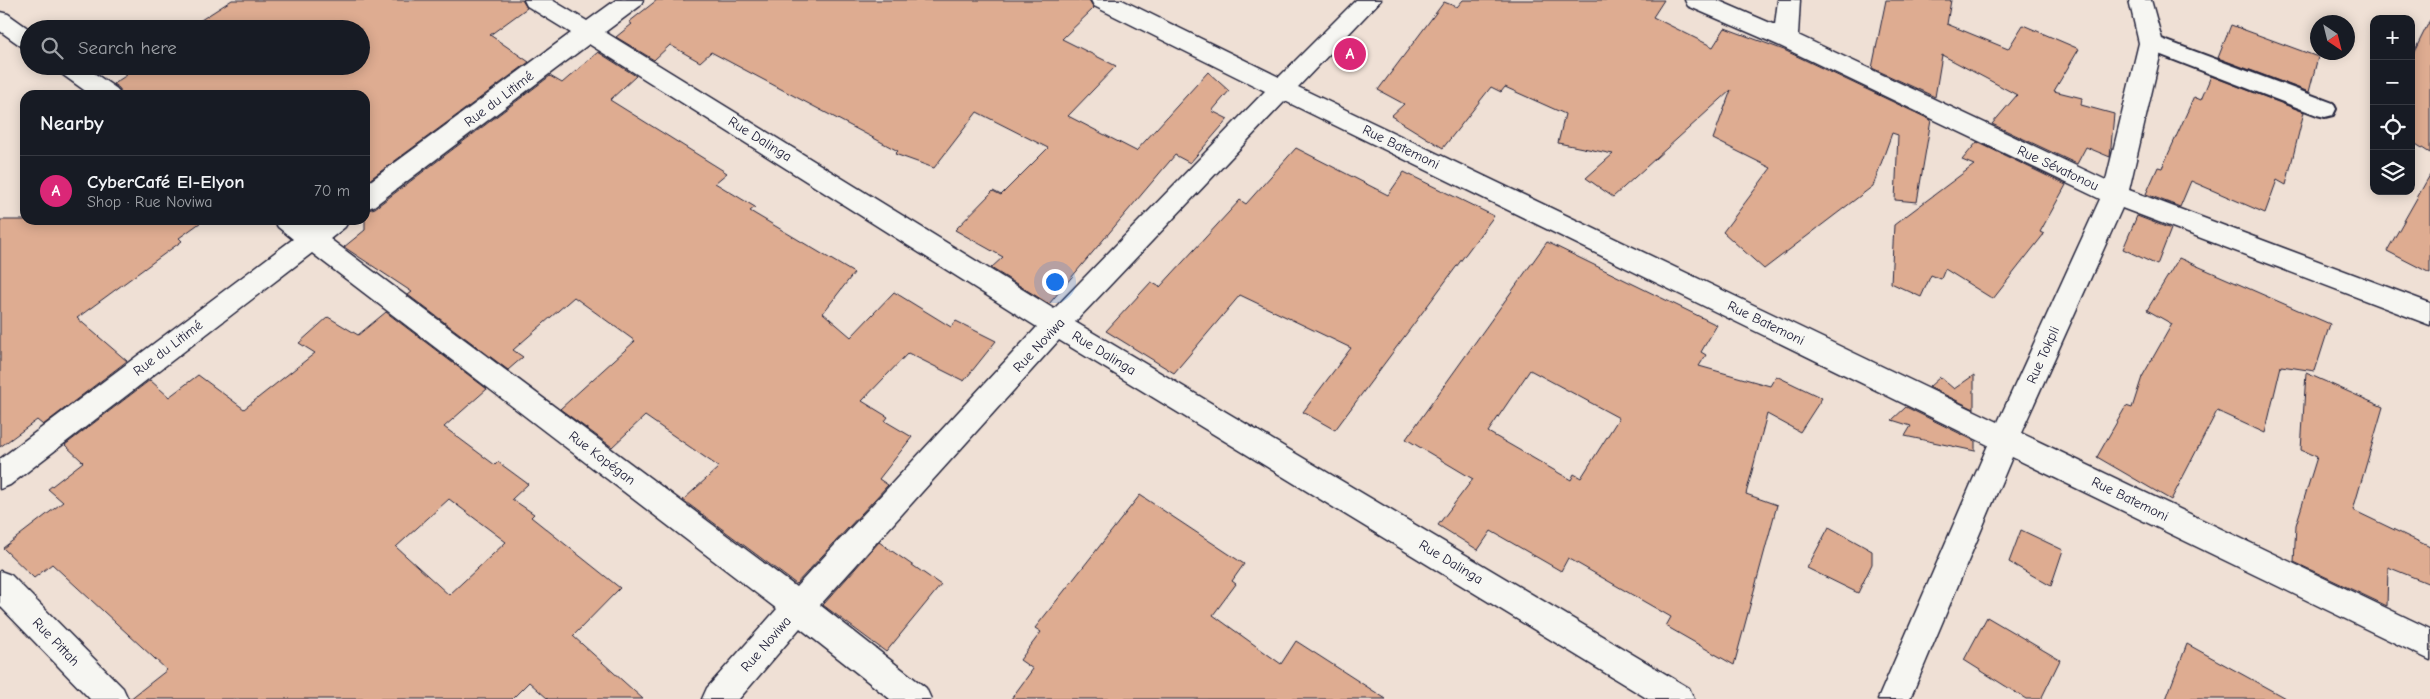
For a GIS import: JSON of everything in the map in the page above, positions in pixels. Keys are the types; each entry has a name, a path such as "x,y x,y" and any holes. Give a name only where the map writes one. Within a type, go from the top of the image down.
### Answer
{"street":[{"name":"Rue Dalinga","path":"534,0 589,32 1057,324 1678,699"},
{"name":"Rue du Litimé","path":"370,194 632,0"},
{"name":"Rue Batemoni","path":"1102,0 1281,89 2430,645"},
{"name":"Rue Noviwa","path":"718,699 798,607 1057,324 1281,89 1370,0"},
{"name":"Rue Sévatonou","path":"1696,0 1786,39 2115,195 2430,314"},
{"path":"1786,39 1788,0"},
{"name":"Rue Tokpli","path":"1894,699 2005,438 2115,195 2151,43 2140,0"},
{"path":"0,20 20,34"},
{"path":"80,75 101,90"},
{"name":"Rue Kopégan","path":"294,225 798,607 915,699"},
{"name":"Rue du Litimé","path":"0,476 329,225"},
{"name":"Rue Pittah","path":"0,585 112,699"}],"lane":[{"path":"2151,43 2325,109"}],"building":[{"path":"232,0 522,0 527,8 490,35 529,62 370,179 370,90 120,90 113,84 127,75 370,75 370,20 201,20"},
{"path":"657,0 1089,0 1094,8 1062,39 1116,66 1068,116 1136,151 1208,72 1229,91 1212,111 1228,119 1190,163 1175,155 1049,304 991,268 1003,257 955,230 993,191 1001,195 1048,148 977,112 934,168 895,154 898,151 711,52 700,62 670,45 654,60 616,37 632,24 629,22"},
{"path":"1463,0 1664,0 1653,17 1713,47 1725,28 1784,50 1931,120 1917,202 1895,200 1898,135 1892,133 1873,186 1764,269 1723,232 1771,168 1713,139 1731,90 1613,197 1586,178 1613,154 1558,143 1565,114 1505,87 1501,92 1491,87 1443,148 1391,116 1404,104 1378,90 1444,2 1457,7"},
{"path":"1886,0 1951,0 1947,24 2008,49 2023,25 2079,49 2054,91 2082,98 2081,105 2114,114 2110,157 2086,147 2077,164 1992,124 2017,95 1942,55 1935,97 1872,68"},
{"path":"2430,20 2430,153 2415,144 2415,50"},
{"path":"2231,25 2310,54 2310,60 2317,60 2309,92 2218,58"},
{"path":"598,52 636,76 610,100 727,173 715,183 755,207 750,211 854,273 823,313 851,337 894,292 951,327 956,321 996,341 964,381 908,353 862,401 888,417 885,421 912,437 879,479 888,485 796,584 683,500 719,467 645,416 612,447 560,409 635,341 574,297 513,350 523,357 508,370 408,295 412,292 344,247 365,230 365,225 370,225 370,210 375,208 550,76 562,83"},
{"path":"2211,76 2304,112 2286,185 2277,180 2265,213 2191,181 2180,207 2146,194 2158,167 2162,168 2194,97 2201,100"},
{"path":"1977,142 2066,185 2040,232 2044,234 1993,299 1945,269 1941,279 1931,275 1921,297 1891,283 1894,225 1974,165 1962,160"},
{"path":"1296,148 1388,195 1404,172 1494,216 1335,430 1303,412 1351,348 1240,295 1174,373 1106,331 1151,282 1160,287 1240,200 1246,204"},
{"path":"2430,175 2430,273 2387,251"},
{"path":"2137,216 2171,229 2157,265 2123,249"},
{"path":"0,220 20,220 20,225 197,225 179,238 182,241 77,318 127,361 43,425 37,420 0,447"},
{"path":"1547,242 1717,325 1701,352 1706,355 1699,366 1770,386 1776,376 1822,398 1800,432 1767,414 1746,494 1777,505 1734,665 1666,626 1671,617 1568,558 1561,571 1491,531 1478,550 1438,525 1473,479 1406,439","holes":["1530,370 1619,418 1581,478 1574,474 1571,480 1488,432"]},
{"path":"2179,258 2330,324 2315,371 2281,366 2265,433 2217,411 2171,500 2097,457 2126,406 2132,408 2142,377 2172,324 2147,310"},
{"path":"386,312 487,389 444,427 495,465 498,462 528,484 512,499 534,514 531,517 620,588 573,636 643,699 548,699 529,682 512,699 130,699 167,670 52,564 34,578 3,548 63,502 48,489 83,462 65,445 150,380 169,397 198,375 244,409 315,353 299,343 328,317 358,335","holes":["449,499 506,542 449,595 396,547"]},
{"path":"2306,373 2383,407 2353,510 2430,547 2430,584 2388,567 2387,606 2294,562 2296,525 2317,457 2301,450"},
{"path":"1974,375 1974,409 1929,387 1940,377 1954,389"},
{"path":"1906,407 1975,441 1975,451 1905,436 1911,426 1892,420"},
{"path":"1140,495 1244,564 1232,581 1236,584 1213,615 1281,664 1296,641 1386,699 1011,699 1033,669 1020,660 1041,632 1035,628"},
{"path":"1829,527 1872,551 1872,564 1858,593 1807,568"},
{"path":"2021,530 2063,550 2051,586 2009,562"},
{"path":"879,542 941,585 886,652 823,605"},
{"path":"1987,617 2060,660 2041,699 2026,699 1964,660"},
{"path":"2187,644 2287,699 2166,699"}],"place":[{"name":"CyberCafé El-Elyon","path":"1350,54"}]}
